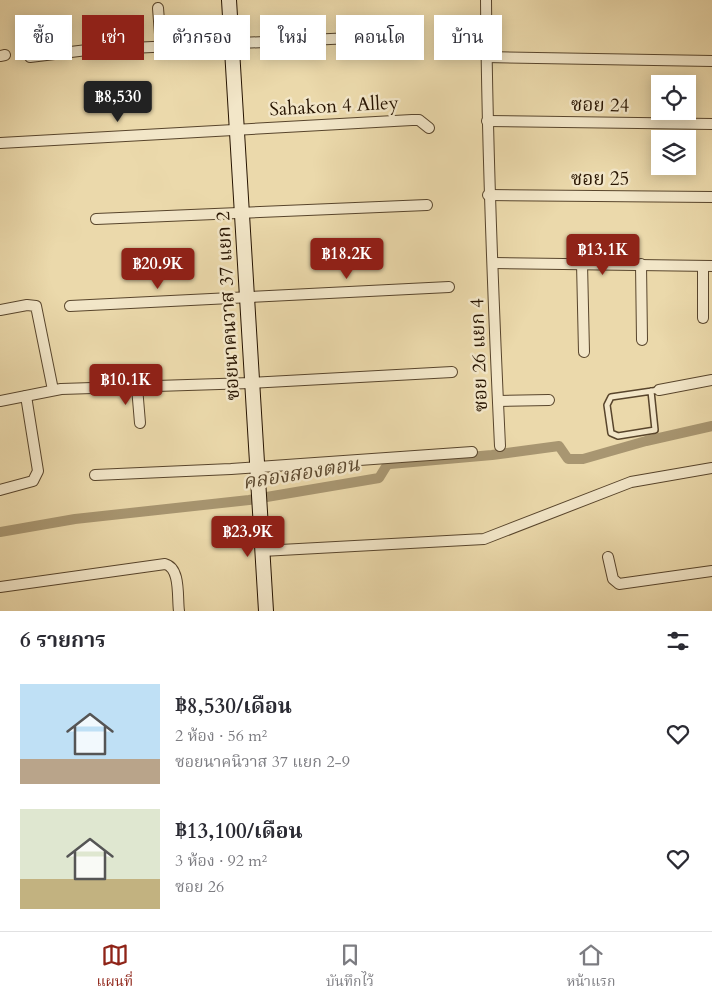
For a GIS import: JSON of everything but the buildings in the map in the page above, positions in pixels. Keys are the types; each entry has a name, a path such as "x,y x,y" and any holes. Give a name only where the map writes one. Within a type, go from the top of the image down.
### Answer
{"street":[{"name":"ซอยนาคนวาส 37 แยก 2","path":"229,0 230,15"},
{"name":"ซอย 26 แยก 4","path":"486,0 486,15"},
{"path":"158,8 159,15"},
{"path":"250,43 336,39"},
{"path":"72,52 154,47"},
{"path":"502,57 712,61"},
{"name":"ซอยนาคนวาส 37 แยก 2","path":"233,60 266,611"},
{"name":"ซอย 26 แยก 4","path":"486,60 488,195 494,263 500,446"},
{"name":"Sahakon 4 Alley","path":"0,143 412,120 420,120 429,128"},
{"name":"ซอย 24","path":"487,121 712,124"},
{"name":"ซอย 25","path":"488,195 712,197"},
{"path":"96,219 427,205"},
{"path":"494,263 707,266 702,318"},
{"path":"582,263 584,352"},
{"path":"641,264 642,340"},
{"path":"70,306 246,299 448,287"},
{"path":"0,310 26,305 36,306 57,389"},
{"path":"0,401 57,389 251,384 452,372"},
{"path":"655,391 712,380"},
{"path":"137,388 140,423"},
{"path":"0,490 33,481 38,470 26,396"},
{"path":"498,401 550,400"},
{"path":"95,475 472,452"},
{"path":"262,551 484,539 631,482 712,468"},
{"path":"608,557 613,579 619,584 712,571"},
{"path":"0,587 165,564 173,568 175,575 178,611"}],"lane":[{"path":"655,391 655,430 618,436 611,433 607,405 611,397 655,391"}],"waterway":[{"name":"คลองสองตอน","path":"0,532 75,519 249,500 379,478 387,465 390,464 492,455 559,446 568,459 583,459 646,441 712,426"}]}
